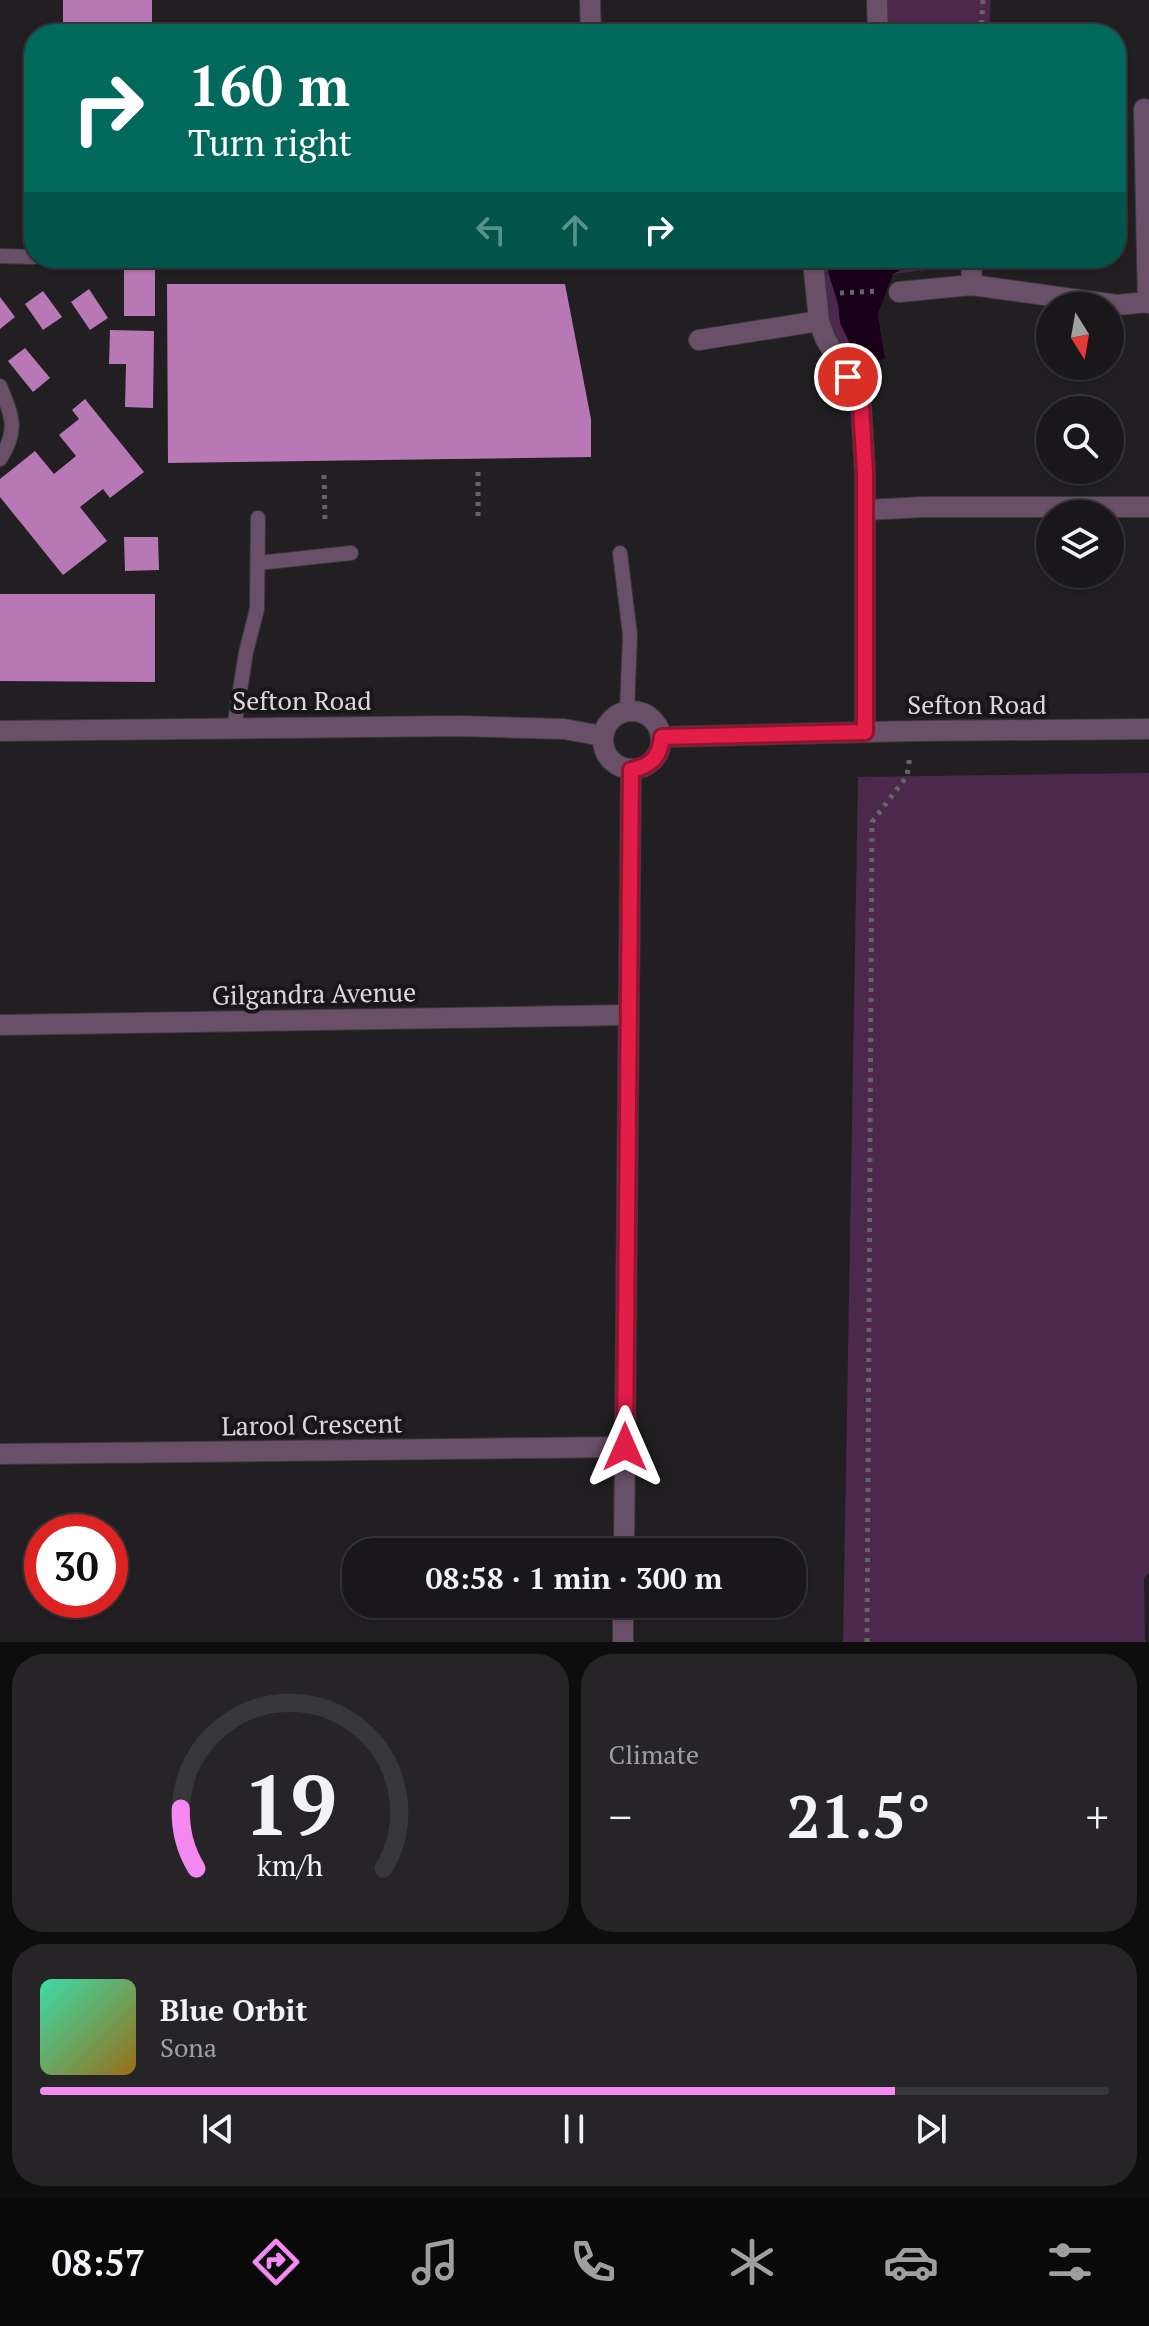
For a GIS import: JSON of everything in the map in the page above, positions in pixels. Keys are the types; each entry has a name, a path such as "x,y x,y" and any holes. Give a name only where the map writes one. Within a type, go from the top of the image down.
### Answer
{"street":[{"path":"590,0 591,24"},
{"path":"877,0 878,24"},
{"path":"899,292 972,285 1117,305 1148,302 1144,109"},
{"path":"815,268 819,321 861,406 865,510 865,732"},
{"path":"971,268 972,285"},
{"path":"699,340 819,321"},
{"path":"865,510 1149,507"},
{"path":"639,711 650,716 658,725 662,737 661,749 644,768 631,770 619,767 610,759 604,748 603,736 607,724 615,715 639,711"},
{"name":"Sefton Road","path":"0,731 474,727 564,729 603,736"},
{"name":"Sefton Road","path":"662,737 1149,729"},
{"path":"624,1538 631,770"},
{"name":"Gilgandra Avenue","path":"0,1025 628,1015"},
{"name":"Larool Crescent","path":"0,1454 625,1447"},
{"path":"623,1618 623,1642"}],"lane":[{"path":"0,256 24,257"},
{"path":"0,386 12,416 11,443 0,459"},
{"path":"234,728 246,652 257,609 258,518"},
{"path":"258,563 351,553"},
{"path":"620,553 630,635 627,711"}],"path":[{"path":"982,24 983,0"},
{"path":"837,293 899,292"},
{"path":"478,472 478,520"},
{"path":"324,475 325,522"},
{"path":"867,1642 872,822 907,776 914,731"}],"shaded area":[{"path":"885,0 991,0 990,24 885,24"},
{"path":"825,268 931,268 893,274 878,314 885,359 849,368 827,315"},
{"path":"829,268 904,268 893,274 878,314 885,359 860,365 840,323 838,304"},
{"path":"1149,773 1149,1573 1144,1578 1145,1642 843,1642 858,777"}],"building":[{"path":"63,0 152,0 152,24 63,24"},
{"path":"124,268 155,268 155,316 124,316"},
{"path":"167,284 565,284 591,419 591,457 168,463"},
{"path":"89,289 108,318 90,330 71,302"},
{"path":"43,291 62,317 43,330 25,304"},
{"path":"0,297 15,317 0,329"},
{"path":"110,330 154,331 153,408 125,407 126,364 109,364"},
{"path":"25,348 50,378 33,392 8,361"},
{"path":"85,399 144,472 110,498 103,489 80,507 107,541 63,575 0,497 0,479 35,451 54,474 76,456 59,435 79,419 72,410"},
{"path":"124,537 158,537 159,570 125,571"},
{"path":"0,594 155,594 155,682 0,681"}],"route":[{"path":"625,1447 631,770 644,768 654,760 661,749 662,737 865,732 865,472 861,406 848,377"}]}
